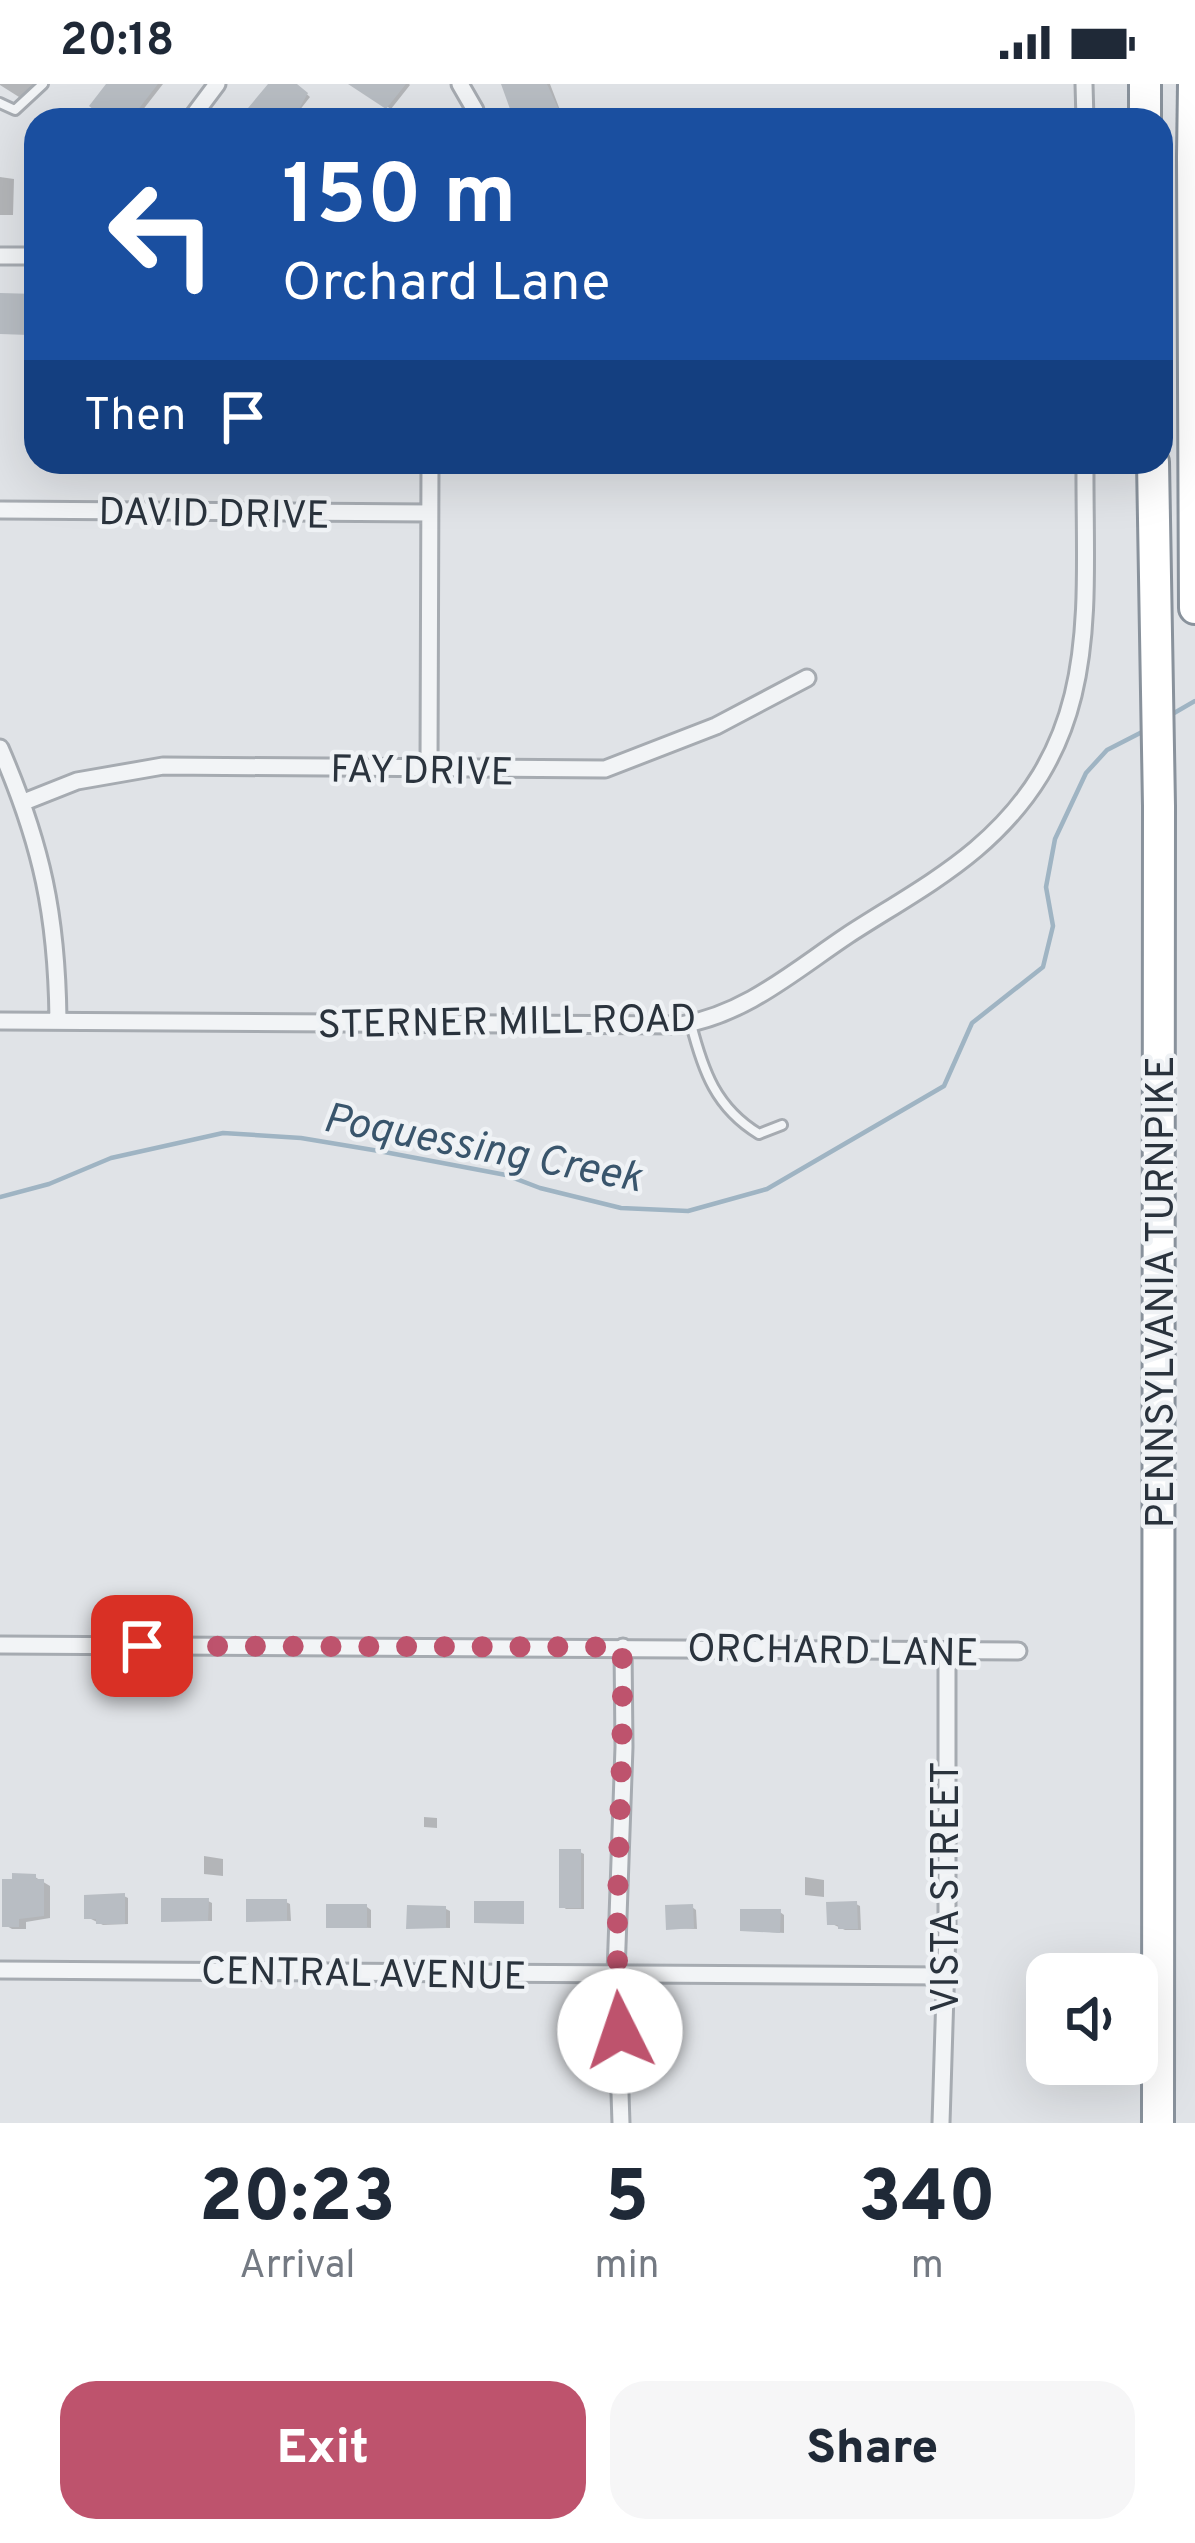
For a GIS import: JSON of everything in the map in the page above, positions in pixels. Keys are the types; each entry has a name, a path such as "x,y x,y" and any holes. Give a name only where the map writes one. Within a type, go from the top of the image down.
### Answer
{"highway":[{"path":"1193,84 1195,608"},
{"name":"PENNSYLVANIA TURNPIKE","path":"1153,474 1159,806 1158,2123"}],"street":[{"path":"429,768 430,474"},
{"name":"STERNER MILL ROAD","path":"0,1022 691,1024 730,1013 940,877 995,831 1040,776 1070,712 1082,654 1085,474"},
{"name":"DAVID DRIVE","path":"0,510 429,513"},
{"name":"FAY DRIVE","path":"24,802 77,781 163,766 605,769 716,726 806,678"},
{"path":"0,748 24,802 43,865 56,932 58,1022"},
{"name":"ORCHARD LANE","path":"0,1645 1018,1651"},
{"path":"621,2123 616,1974 624,1747 622,1647"},
{"name":"VISTA STREET","path":"941,2123 947,1651"},
{"name":"CENTRAL AVENUE","path":"0,1970 944,1976"}],"lane":[{"path":"3,105 21,108 43,84"},
{"path":"691,1024 710,1084 726,1108 759,1134 782,1125"}],"building":[{"path":"106,84 158,84 139,108 89,106"},
{"path":"268,84 297,84 308,93 300,108 248,108"},
{"path":"348,84 406,84 384,108"},
{"path":"501,84 547,84 558,108 510,108"},
{"path":"0,293 24,294 24,335 0,334"},
{"path":"559,1849 581,1849 581,1908 559,1908"},
{"path":"12,1873 44,1879 44,1916 19,1919 19,1927 2,1927 2,1879 12,1879"},
{"path":"125,1893 125,1924 84,1919 84,1895"},
{"path":"161,1898 209,1898 208,1921 161,1922"},
{"path":"246,1899 287,1899 287,1921 246,1922"},
{"path":"474,1901 524,1901 524,1924 474,1923"},
{"path":"857,1901 858,1929 827,1925 826,1902"},
{"path":"326,1904 367,1904 367,1928 326,1928"},
{"path":"693,1904 694,1928 666,1930 665,1905"},
{"path":"407,1905 446,1906 446,1928 406,1929"},
{"path":"740,1909 781,1909 780,1933 740,1931"}],"waterway":[{"name":"Poquessing Creek","path":"1169,716 1195,701"},
{"name":"Poquessing Creek","path":"0,1197 49,1184 111,1158 223,1133 301,1138 379,1151 506,1175 621,1208 688,1211 767,1189 944,1086 972,1023 1043,967 1053,926 1046,887 1055,839 1086,773 1107,750 1144,731"}],"route":[{"path":"142,1646 622,1647 624,1747 616,1974 620,2031"}]}
